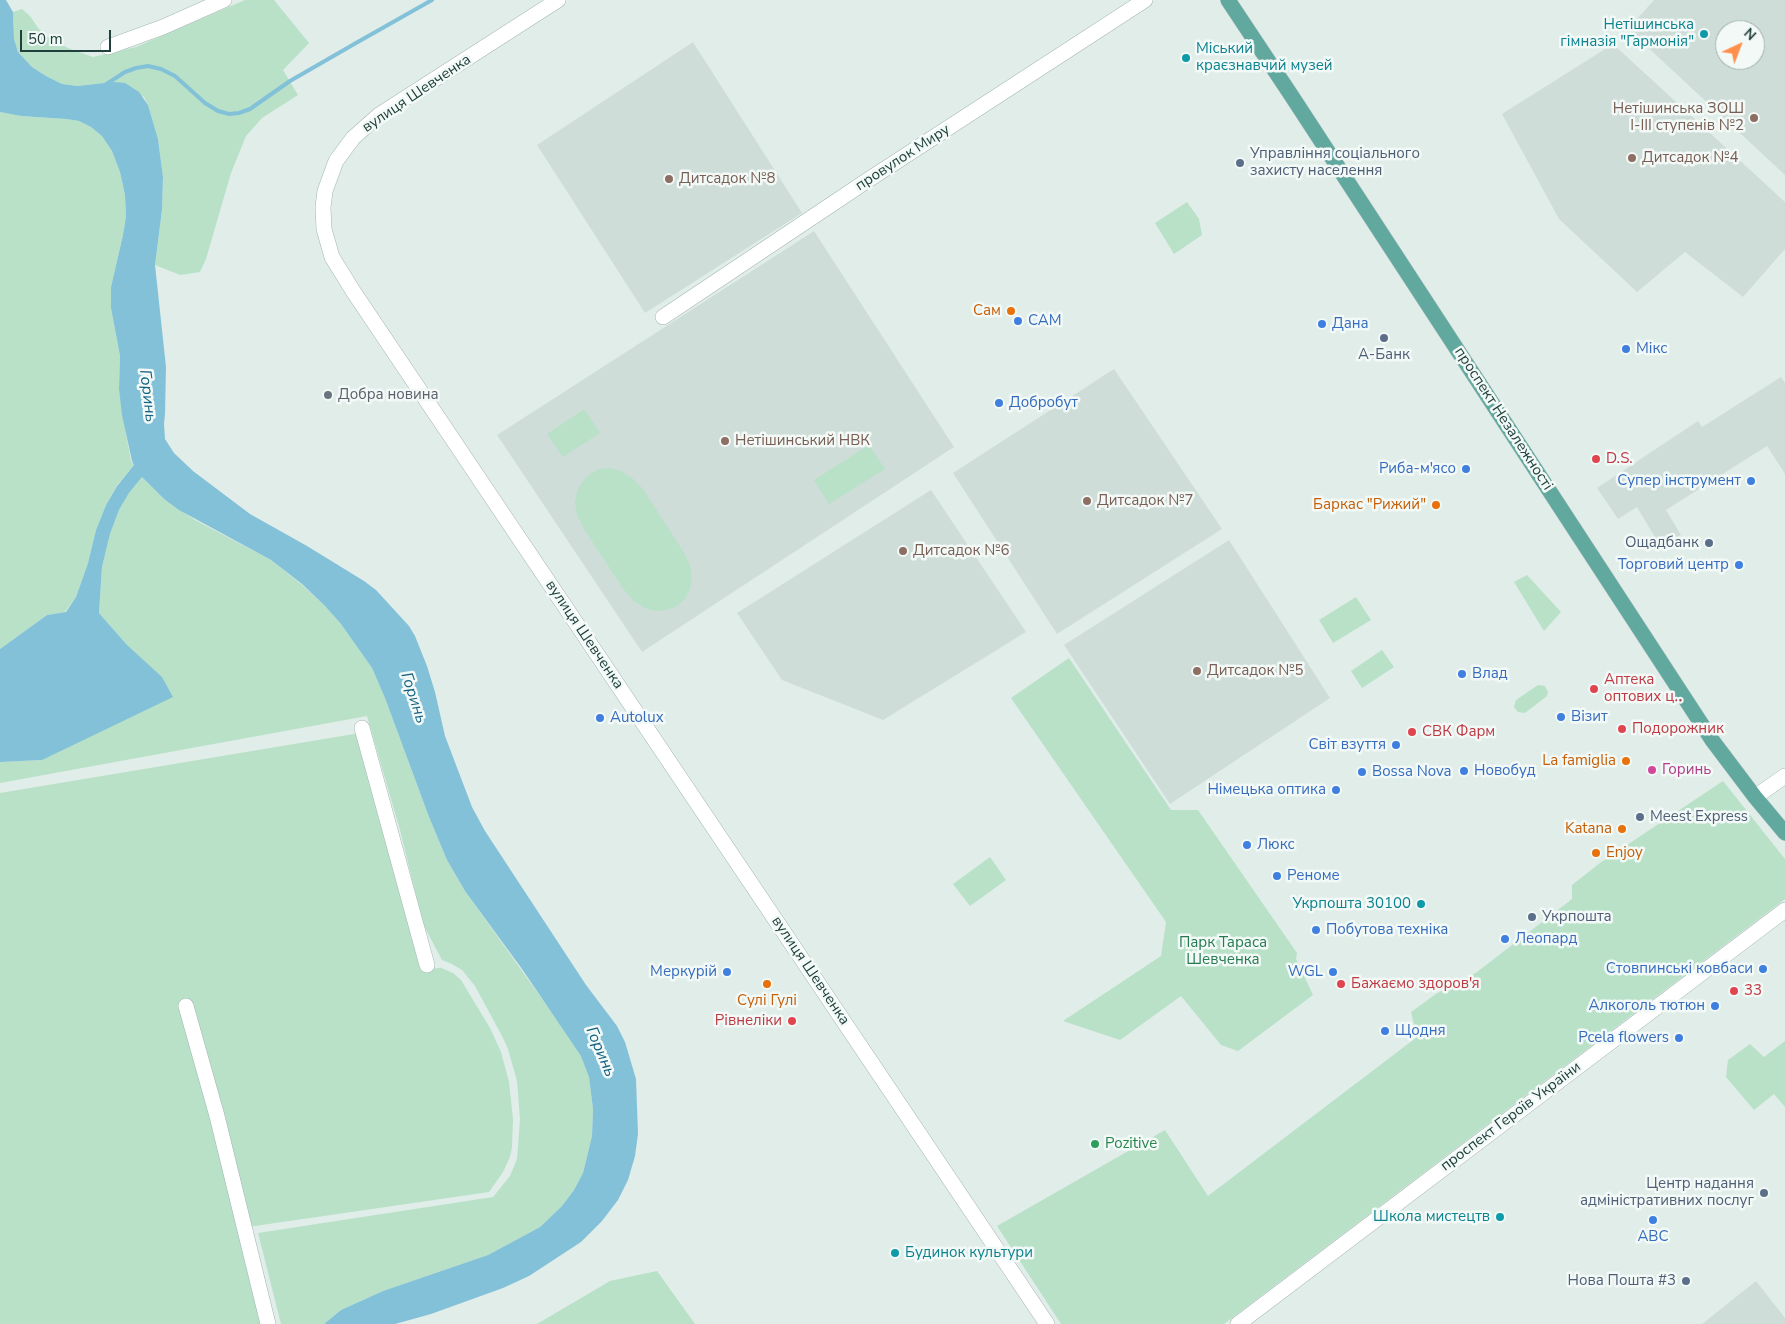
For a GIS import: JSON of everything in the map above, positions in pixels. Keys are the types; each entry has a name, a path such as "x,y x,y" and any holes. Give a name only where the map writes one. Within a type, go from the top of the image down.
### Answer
{"main road":[{"name":"проспект Незалежності","path":"1228,0 1294,98 1712,740 1785,833"}],"street":[{"path":"108,46 164,27 224,0"},
{"name":"вулиця Шевченка","path":"558,0 379,115 353,138 336,161 325,191 323,208 324,229 332,257 1047,1324"},
{"name":"провулок Миру","path":"663,317 868,180 1145,0"},
{"path":"362,728 427,965"},
{"path":"1755,797 1785,776"},
{"name":"проспект Героїв України","path":"1238,1324 1785,910"},
{"path":"186,1006 217,1116 268,1324"}],"shaded area":[{"name":"Нетішинська ЗОШ І-ІІІ ступенів №2","path":"1654,0 1785,0 1785,175 1628,29"},
{"name":"Дитсадок №8","path":"693,42 802,213 645,313 537,145"},
{"name":"Дитсадок №4","path":"1613,44 1785,202 1785,249 1743,297 1685,252 1637,292 1559,219 1502,114"},
{"name":"Нетішинський НВК","path":"814,231 954,447 642,652 497,435"},
{"name":"Дитсадок №7","path":"1114,369 1222,529 1057,634 953,473"},
{"path":"1781,377 1785,383 1785,474 1767,446 1666,510 1681,535 1662,549 1637,507 1618,519 1597,488 1698,421 1702,427"},
{"name":"Дитсадок №6","path":"931,490 1026,632 883,720 782,680 737,613"},
{"name":"Дитсадок №5","path":"1229,540 1330,698 1170,804 1064,645"},
{"path":"1756,1281 1785,1318 1785,1324 1702,1324"}],"green space":[{"path":"245,0 274,0 309,43 283,70 298,95 262,118 246,136 231,173 206,259 200,272 180,275 155,265 162,210 163,177 158,139 144,97 114,82 77,86 62,84 32,67 18,52 14,39 13,12 22,9 46,36 68,48 93,57 136,47"},
{"path":"0,112 21,116 79,121 91,127 102,136 112,151 120,172 125,195 126,216 111,287 111,308 120,356 119,389 131,461 134,465 117,485 106,505 96,530 88,563 76,597 65,612 47,615 0,649"},
{"path":"1187,202 1199,219 1202,235 1174,254 1155,223"},
{"path":"584,409 600,433 563,457 547,434"},
{"path":"869,445 885,469 829,504 814,480"},
{"path":"610,468 621,471 632,478 643,489 690,565 692,578 690,589 685,599 677,606 667,610 656,611 645,608 634,601 624,590 584,529 577,515 575,503 577,491 582,482 599,469"},
{"path":"142,477 164,499 195,520 271,560 301,584 341,624 372,668 447,860 465,891 582,1056 589,1077 593,1109 592,1136 583,1173 574,1190 562,1206 540,1227 488,1255 383,1291 341,1310 324,1324 281,1324 258,1233 493,1197 510,1176 517,1159 520,1119 517,1081 508,1049 475,986 462,970 442,960 423,924 400,830 367,716 0,783 0,762 42,760 127,645 99,613 102,567 110,534 119,510 129,493"},
{"path":"1527,575 1561,612 1544,631 1514,582"},
{"path":"1356,597 1371,620 1333,643 1319,620"},
{"path":"1382,650 1394,667 1362,688 1351,671"},
{"name":"Парк Тараса Шевченка","path":"1069,658 1171,810 1198,810 1297,953 1296,959 1313,995 1238,1051 1221,1045 1181,996 1120,1040 1063,1021 1161,956 1166,922 1011,698"},
{"path":"1538,685 1545,686 1548,692 1547,696 1525,713 1518,712 1514,707 1516,700"},
{"path":"360,733 423,969 441,968 453,973 461,980 490,1028 501,1052 509,1082 513,1119 512,1147 510,1157 503,1172 489,1192 241,1228 263,1324 0,1324 0,793"},
{"path":"1723,781 1785,859 1785,899 1224,1324 1061,1324 997,1226 1165,1130 1208,1196 1417,1037 1411,1012 1436,994 1477,972 1572,899 1572,885 1600,863"},
{"path":"990,857 1006,880 970,906 953,884"},
{"path":"1785,1041 1785,1107 1774,1094 1754,1110 1726,1077 1728,1060 1750,1044 1764,1057"},
{"path":"657,1271 695,1324 537,1324 610,1281"}],"water":[{"path":"0,0 6,0 13,12 14,39 18,52 32,67 62,84 77,86 114,82 125,83 139,92 148,105 158,139 163,177 162,210 155,265 166,367 165,439 174,453 193,471 250,514 307,546 376,590 409,626 427,666 445,736 472,807 485,831 586,985 617,1026 625,1042 636,1079 638,1134 635,1156 628,1180 618,1200 602,1221 581,1242 529,1276 503,1288 431,1314 395,1324 324,1324 341,1310 383,1291 488,1255 540,1227 562,1206 574,1190 583,1173 592,1136 593,1109 589,1077 581,1056 522,969 465,891 447,860 372,668 341,624 302,584 271,560 179,510 164,499 142,477 129,493 119,510 110,534 102,567 99,613 127,645 162,677 173,697 42,760 0,762 0,649 47,615 66,612 76,597 88,563 96,530 106,505 117,486 134,465 122,415 119,389 120,356 111,308 111,287 126,216 125,195 120,172 112,151 102,136 91,127 79,121 21,116 0,112"}],"waterway":[{"path":"105,85 125,72 148,66 161,69 175,76 205,103 218,111 229,114 239,113 250,109 290,81 432,0"}],"place":[{"name":"Нетішинська гімназія \"Гармонія\"","path":"1704,34"},
{"name":"Міський краєзнавчий музей","path":"1186,58"},
{"name":"Нетішинська ЗОШ І-ІІІ ступенів №2","path":"1754,118"},
{"name":"Дитсадок №4","path":"1632,158"},
{"name":"Управління соціального захисту населення","path":"1240,163"},
{"name":"Дитсадок №8","path":"669,179"},
{"name":"Сам","path":"1011,311"},
{"name":"САМ","path":"1018,321"},
{"name":"Дана","path":"1322,324"},
{"name":"А-Банк","path":"1384,338"},
{"name":"Мікс","path":"1626,349"},
{"name":"Добра новина","path":"328,395"},
{"name":"Добробут","path":"999,403"},
{"name":"Нетішинський НВК","path":"725,441"},
{"name":"D.S.","path":"1596,459"},
{"name":"Риба-м'ясо","path":"1466,469"},
{"name":"Супер інструмент","path":"1751,481"},
{"name":"Дитсадок №7","path":"1087,501"},
{"name":"Баркас \"Рижий\"","path":"1436,505"},
{"name":"Ощадбанк","path":"1709,543"},
{"name":"Дитсадок №6","path":"903,551"},
{"name":"Торговий центр","path":"1739,565"},
{"name":"Дитсадок №5","path":"1197,671"},
{"name":"Влад","path":"1462,674"},
{"name":"Аптека оптових ц‥","path":"1594,689"},
{"name":"Візит","path":"1561,717"},
{"name":"Autolux","path":"600,718"},
{"name":"Подорожник","path":"1622,729"},
{"name":"СВК Фарм","path":"1412,732"},
{"name":"Світ взуття","path":"1396,745"},
{"name":"La famiglia","path":"1626,761"},
{"name":"Горинь","path":"1652,770"},
{"name":"Новобуд","path":"1464,771"},
{"name":"Bossa Nova","path":"1362,772"},
{"name":"Німецька оптика","path":"1336,790"},
{"name":"Meest Express","path":"1640,817"},
{"name":"Katana","path":"1622,829"},
{"name":"Люкс","path":"1247,845"},
{"name":"Enjoy","path":"1596,853"},
{"name":"Реноме","path":"1277,876"},
{"name":"Укрпошта 30100","path":"1421,904"},
{"name":"Укрпошта","path":"1532,917"},
{"name":"Побутова техніка","path":"1316,930"},
{"name":"Леопард","path":"1505,939"},
{"name":"Стовпинські ковбаси","path":"1763,969"},
{"name":"Меркурій","path":"727,972"},
{"name":"WGL","path":"1333,972"},
{"name":"Сулі Гулі","path":"767,984"},
{"name":"Бажаємо здоров'я","path":"1341,984"},
{"name":"33","path":"1734,991"},
{"name":"Алкоголь тютюн","path":"1715,1006"},
{"name":"Рівнеліки","path":"792,1021"},
{"name":"Щодня","path":"1385,1031"},
{"name":"Pcela flowers","path":"1679,1038"},
{"name":"Pozitive","path":"1095,1144"},
{"name":"Центр надання адміністративних послуг","path":"1764,1193"},
{"name":"Школа мистецтв","path":"1500,1217"},
{"name":"ABC","path":"1653,1220"},
{"name":"Будинок культури","path":"895,1253"},
{"name":"Нова Пошта #3","path":"1686,1281"}]}
